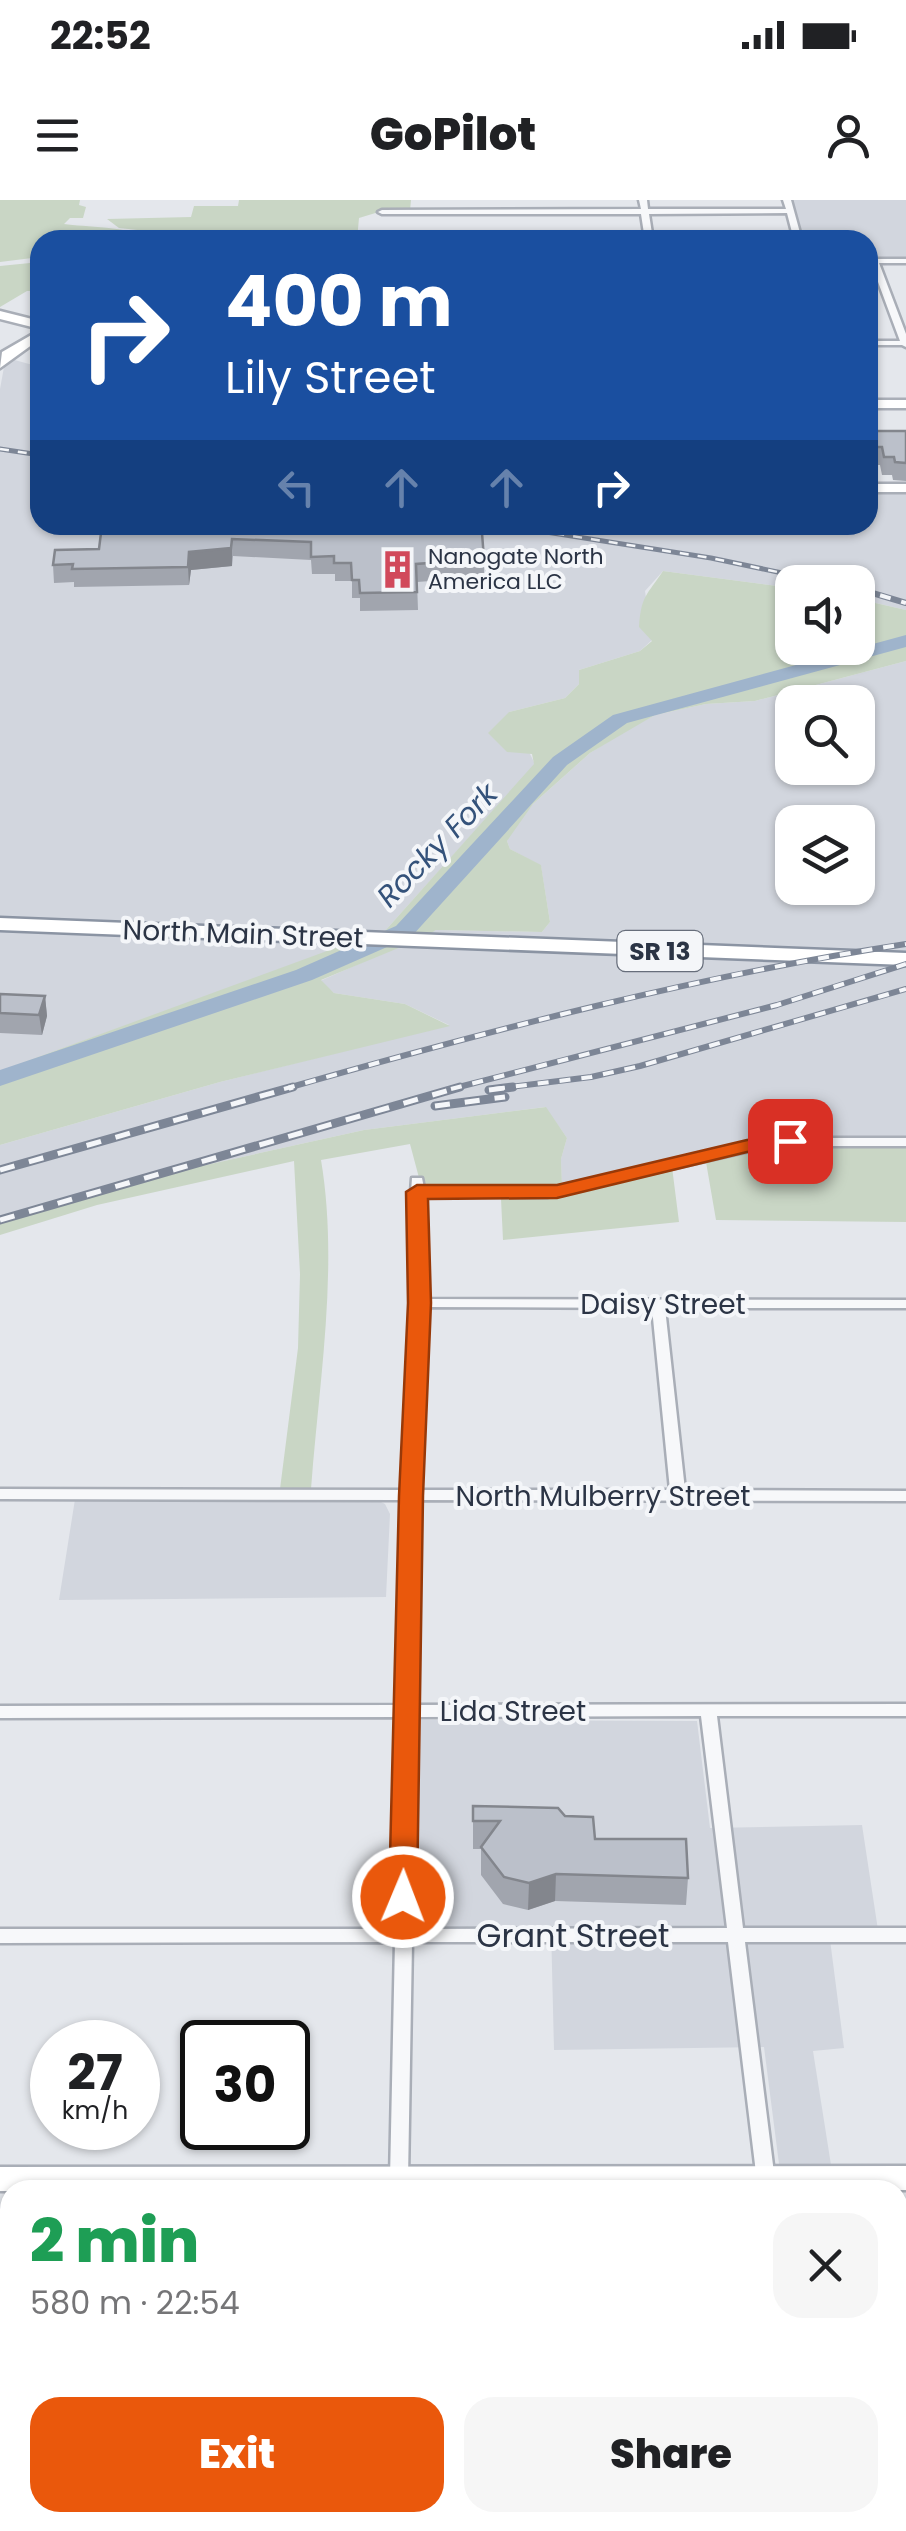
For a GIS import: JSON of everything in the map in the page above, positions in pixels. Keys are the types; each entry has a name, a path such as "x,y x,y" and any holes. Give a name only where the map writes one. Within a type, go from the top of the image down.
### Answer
{"highway":[{"name":"North Main Street","path":"0,924 906,960"}],"street":[{"path":"643,200 648,230"},
{"path":"787,200 795,230"},
{"path":"382,212 790,211"},
{"path":"878,261 906,261"},
{"path":"878,278 906,344 878,343"},
{"path":"0,315 30,322"},
{"path":"0,364 6,355 30,340"},
{"path":"878,404 906,404"},
{"path":"878,488 906,488"},
{"path":"400,2178 411,1496 420,1303 417,1186 547,1193 771,1142 906,1142"},
{"name":"Daisy Street","path":"420,1303 906,1304"},
{"path":"658,1304 678,1495"},
{"name":"North Mulberry Street","path":"0,1494 906,1496"},
{"path":"708,1710 766,2180"},
{"name":"Lida Street","path":"0,1712 906,1710"},
{"name":"Grant Street","path":"0,1936 906,1935"},
{"path":"859,2180 906,2178"},
{"path":"0,2179 43,2180"},
{"path":"338,2180 522,2180"}],"shaded area":[{"path":"792,200 906,200 906,260 878,260 878,230 801,230"},
{"path":"11,359 30,364 30,535 878,535 878,492 906,492 906,610 875,603 875,565 775,565 775,586 663,571 645,591 652,640 640,651 579,670 579,684 565,698 509,712 535,764 384,932 0,1071 0,389 4,367"},
{"path":"906,661 906,1145 759,1148 562,1195 561,1159 567,1138 545,1107 364,1130 129,1182 0,1220 0,1145 220,1082 449,1025 405,1004 334,993 320,981 436,930 542,932 550,922 541,866 510,849 510,832 533,804 590,753 655,715 775,696 775,785 875,785 875,685 815,685"},
{"path":"76,1493 375,1499 385,1504 390,1514 386,1597 59,1600"},
{"path":"417,1720 697,1721 710,1828 862,1825 878,1930 829,1932 844,2048 813,2051 831,2165 779,2164 764,2047 554,2050 551,1927 414,1928"}],"green space":[{"path":"0,200 80,200 79,205 86,207 83,218 70,218 64,224 122,230 30,230 30,258 0,262"},
{"path":"239,200 411,200 410,211 382,211 359,218 358,230 138,230 119,228 107,219 191,217 194,206 238,206"},
{"path":"30,263 30,291 0,307 0,266"},
{"path":"663,571 775,586 775,665 875,665 875,603 906,610 906,661 815,685 775,685 775,696 755,701 706,704 655,715 590,753 533,804 507,841 510,849 541,865 550,922 542,932 384,932 534,764 532,754 507,752 488,733 509,712 565,698 579,684 579,670 640,651 652,641 639,627 646,596"},
{"path":"346,944 401,947 321,980 334,993 405,1004 450,1026 220,1082 0,1145 0,1071"},
{"path":"546,1107 567,1138 561,1159 562,1186 422,1189 410,1144 321,1160 328,1283 311,1489 280,1489 298,1348 300,1274 294,1161 97,1205 0,1235 0,1220 129,1182 364,1130"},
{"path":"785,1145 906,1145 906,1222 716,1220 706,1162"},
{"path":"672,1167 679,1222 503,1240 501,1199 562,1195"}],"building":[{"path":"878,431 906,431 906,463 884,457 882,447 878,447"},
{"path":"101,535 482,535 484,559 416,564 417,592 360,593 359,580 352,580 351,563 334,563 334,556 311,557 311,542 232,539 231,548 189,552 188,567 72,569 73,564 53,565 55,550 99,549"},
{"path":"0,994 45,996 39,1015 0,1013"},
{"path":"473,1806 558,1808 565,1816 593,1817 595,1839 686,1839 688,1878 556,1874 529,1883 504,1877 481,1847 500,1821 473,1821"}],"waterway":[{"name":"Rocky Fork","path":"0,1079 54,1057 114,1041 304,975 404,931 560,761 620,719 906,641"}],"railway":[{"path":"0,449 30,454"},
{"path":"565,535 775,571"},
{"path":"875,594 906,603"},
{"path":"284,1089 593,1007 749,972 906,944"},
{"path":"451,1089 777,1005 906,964"},
{"path":"494,1089 591,1077 640,1066 906,989"},
{"path":"0,1170 293,1087"},
{"path":"0,1220 460,1087"},
{"path":"489,1090 513,1087"},
{"path":"435,1106 505,1097"}],"place":[{"name":"Nanogate North America LLC","path":"398,569"}],"route":[{"path":"403,1897 411,1496 420,1303 417,1192 557,1192 683,1160 790,1141"}]}
